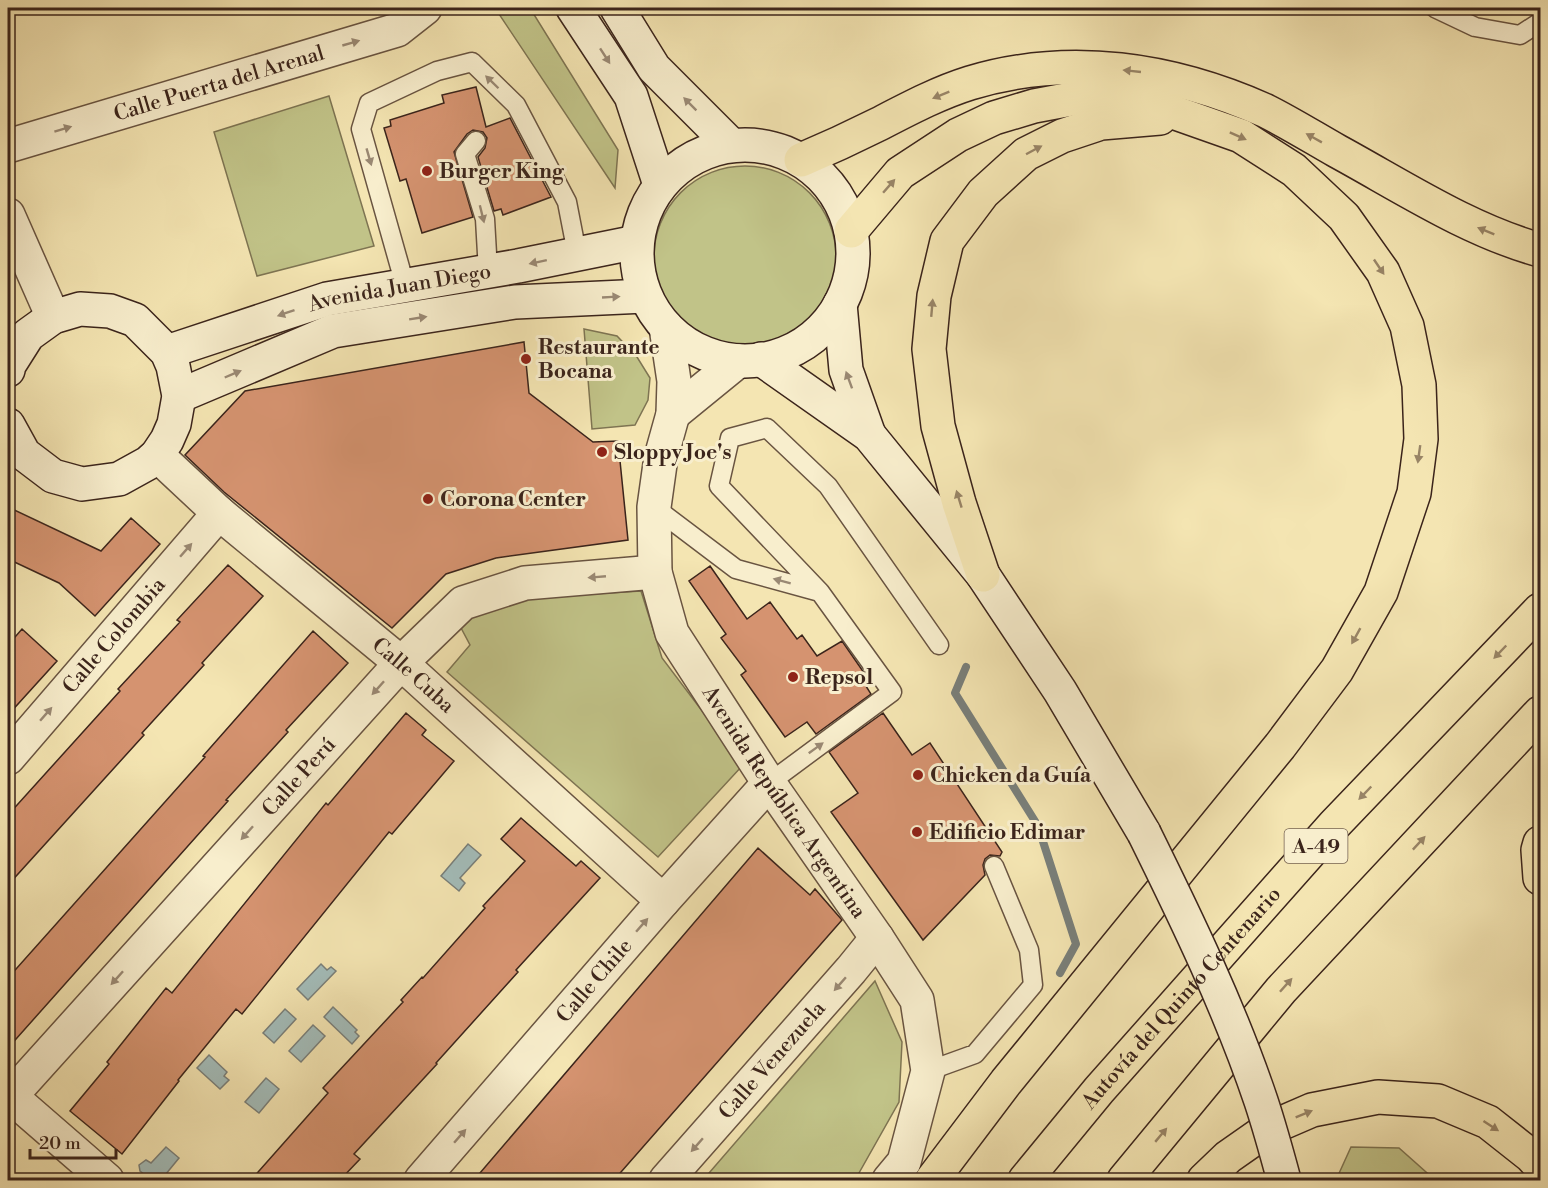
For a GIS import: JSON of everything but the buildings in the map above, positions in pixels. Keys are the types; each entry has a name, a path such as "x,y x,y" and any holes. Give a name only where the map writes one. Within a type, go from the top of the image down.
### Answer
{"highway":[{"path":"801,160 919,104 969,84 1025,70 1092,67 1148,73 1227,96 1268,112 1466,223 1540,250"},
{"path":"851,231 900,173 958,135 994,118 1034,106 1082,97 1136,99 1241,136 1294,170 1344,217 1383,272 1407,326 1419,385 1421,439 1414,493 1381,592 1337,670 1280,746 1006,1082 932,1180"},
{"path":"983,574 959,503 938,426 928,348 934,296 947,241 983,193 1026,154 1062,136 1101,123 1183,116"},
{"name":"Autovía del Quinto Centenario","path":"1025,1180 1099,1089 1334,825 1540,610"},
{"path":"1124,1180 1281,990 1540,713"},
{"path":"1540,843 1538,850 1540,878"},
{"path":"1204,1180 1228,1157 1268,1129 1312,1110 1378,1096 1438,1101 1488,1122 1531,1156 1540,1166"}],"street":[{"name":"Calle Puerta del Arenal","path":"8,146 397,30 425,8"},
{"path":"573,8 631,96 660,185"},
{"path":"617,8 654,68 731,146"},
{"path":"749,145 775,149 801,160 824,178 841,203 851,231 853,256 849,281 840,304 820,330 793,350 749,360 711,356 687,345 666,327 645,296 637,269 637,242 644,212 660,185 692,159 731,146 749,145"},
{"path":"8,215 53,317"},
{"name":"Avenida Juan Diego","path":"167,352 327,299 637,242"},
{"name":"Avenida Juan Diego","path":"179,396 333,331 515,302 645,296"},
{"path":"840,304 846,370 869,435"},
{"path":"8,370 28,335 53,317 80,309 110,311 135,320 167,352 173,366 179,396 174,424 157,455 148,463 119,479 82,484 53,476 16,458 8,425"},
{"name":"Avenida República Argentina","path":"666,327 674,381 673,414 661,458 654,507 655,572 672,633 769,783 877,938 917,1000 928,1071 904,1162 889,1180"},
{"path":"749,360 869,435 983,574 1060,691 1144,833 1191,928 1261,1101 1284,1180"},
{"path":"673,414 749,360"},
{"name":"Calle Cuba","path":"157,455 219,513 401,663 663,901"},
{"name":"Calle Colombia","path":"8,758 219,513"},
{"name":"Calle Perú","path":"8,1097 401,663 463,603 525,583 655,572"},
{"name":"Calle Chile","path":"430,1178 663,901 769,783"},
{"name":"Calle Venezuela","path":"666,1180 844,979 877,938"},
{"path":"8,1097 107,1180"}],"lane":[{"path":"1435,8 1475,27 1520,35 1540,21"},
{"path":"405,285 361,129 369,103 437,71 472,62 516,105 567,202 574,238"},
{"path":"476,141 465,154 484,219 488,271"},
{"path":"769,783 892,692 820,592 719,486 730,438 767,428 828,486 939,645"},
{"path":"654,507 736,569 820,592"},
{"path":"928,1071 975,1054 1033,985 1029,950 994,866"}],"green space":[{"path":"495,8 530,8 618,150 615,188"},
{"path":"329,96 374,246 257,276 214,132"},
{"path":"745,166 780,173 796,181 809,193 821,206 829,222 836,257 829,292 821,308 809,321 796,333 780,341 745,348 710,341 694,333 681,321 669,308 661,292 654,257 661,222 669,206 681,193 694,181 710,173"},
{"path":"584,329 617,336 637,357 650,378 648,400 635,425 592,429"},
{"path":"641,591 662,658 743,765 658,857 447,672 470,645 460,626 480,611 524,598"},
{"path":"875,981 902,1042 899,1102 855,1180 703,1180"},
{"path":"1351,1147 1399,1148 1435,1180 1336,1180"}],"water":[{"path":"468,844 481,855 460,878 465,883 459,891 441,876"},
{"path":"321,964 327,970 331,967 336,971 308,1000 297,989"},
{"path":"333,1007 357,1030 355,1032 359,1036 352,1044 324,1017"},
{"path":"285,1009 296,1019 274,1043 263,1033"},
{"path":"313,1025 325,1036 301,1062 289,1051"},
{"path":"209,1055 227,1072 224,1076 229,1080 220,1089 197,1068"},
{"path":"266,1078 279,1089 259,1113 245,1102"},
{"path":"166,1147 179,1158 161,1180 152,1180 140,1171 139,1165 146,1160 151,1163"}],"waterway":[{"path":"966,667 955,693 1038,826 1076,944 1060,973"}],"place":[{"name":"Burger King","path":"427,171"},
{"name":"Restaurante Bocana","path":"526,359"},
{"name":"Sloppy Joe's","path":"602,452"},
{"name":"Corona Center","path":"428,499"},
{"name":"Repsol","path":"793,677"},
{"name":"Chicken da Guía","path":"918,775"},
{"name":"Edificio Edimar","path":"917,832"}]}
